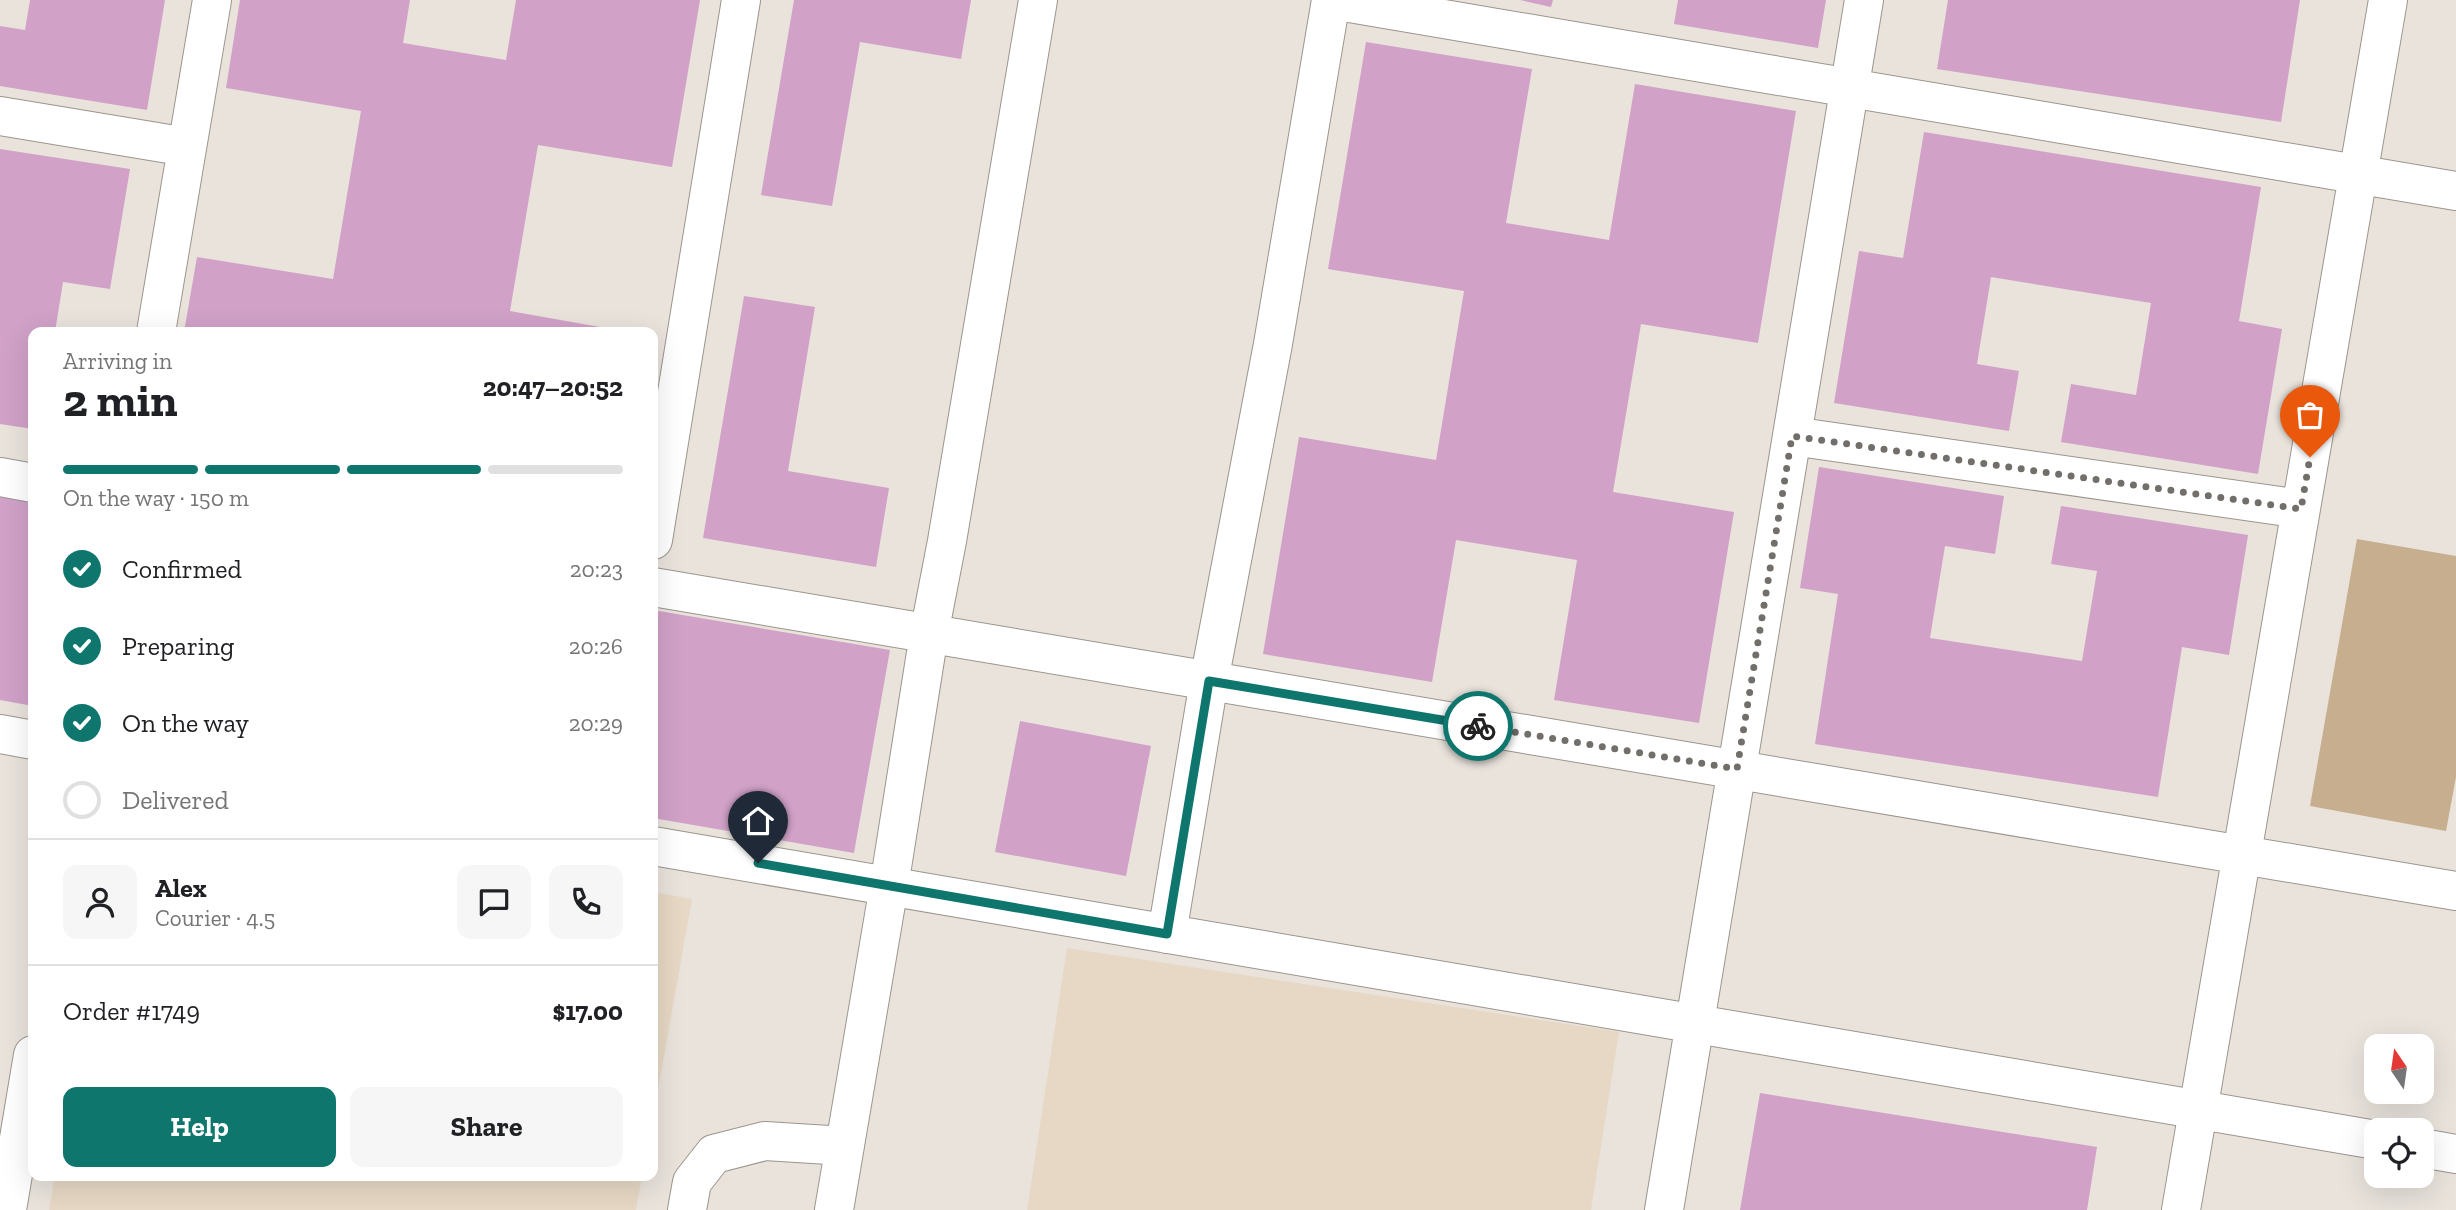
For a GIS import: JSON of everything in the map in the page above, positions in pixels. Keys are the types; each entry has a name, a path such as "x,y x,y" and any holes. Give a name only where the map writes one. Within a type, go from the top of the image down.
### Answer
{"street":[{"path":"157,327 212,0"},
{"path":"658,509 741,0"},
{"path":"834,1210 1038,0"},
{"path":"1167,934 1209,681 1273,344 1332,0 2456,191"},
{"path":"1664,1210 1864,0"},
{"path":"2181,1210 2388,0"},
{"path":"0,116 187,148"},
{"path":"1792,436 2301,509"},
{"path":"0,477 28,482"},
{"path":"658,588 2456,891"},
{"path":"0,734 28,739"},
{"path":"658,847 2364,1138"},
{"path":"7,1210 8,1158 28,1076"},
{"path":"687,1210 692,1182 714,1154 765,1141 845,1146"},
{"path":"2434,1150 2456,1154"}],"shaded area":[{"path":"2357,539 2456,556 2456,777 2446,831 2310,806"},
{"path":"658,893 692,899 658,1090"},
{"path":"1067,948 1619,1032 1591,1210 1027,1210"},
{"path":"54,1181 641,1181 636,1210 49,1210"}],"building":[{"path":"30,0 165,0 147,110 0,86 0,26 25,30"},
{"path":"240,0 410,0 403,43 506,60 516,0 700,0 672,167 538,145 510,311 600,327 185,327 197,257 333,279 361,111 226,88"},
{"path":"794,0 971,0 961,59 860,42 832,206 761,195"},
{"path":"1520,0 1553,0 1551,7"},
{"path":"1678,0 1826,0 1818,48 1674,24"},
{"path":"1948,0 2300,0 2281,122 1937,69"},
{"path":"1366,42 1532,69 1506,223 1609,240 1635,84 1796,111 1758,343 1641,324 1613,492 1734,512 1699,723 1554,700 1577,560 1456,540 1432,682 1263,654 1299,437 1436,460 1464,291 1328,269"},
{"path":"1924,132 2261,187 2239,321 2282,329 2258,474 2061,442 2071,384 2136,395 2151,303 1991,277 1977,364 2019,371 2009,431 1834,403 1859,251 1903,258"},
{"path":"0,149 130,169 110,289 63,282 56,327 28,327 28,428 0,424"},
{"path":"744,296 815,307 788,471 889,488 876,567 703,538"},
{"path":"1819,467 2004,496 1995,554 1945,546 1930,638 2082,661 2097,571 2051,564 2061,506 2248,535 2229,655 2182,647 2158,797 1815,744 1838,594 1800,588"},
{"path":"0,496 28,501 28,705 0,700"},
{"path":"658,611 890,650 854,853 658,819"},
{"path":"1020,721 1151,746 1126,876 995,852"},
{"path":"1760,1093 2097,1147 2087,1210 1740,1210"}],"way so far":[{"path":"1478,726 1737,769 1792,436 2301,509 2310,457"}],"route":[{"path":"758,863 1167,934 1209,681 1478,726"}]}
